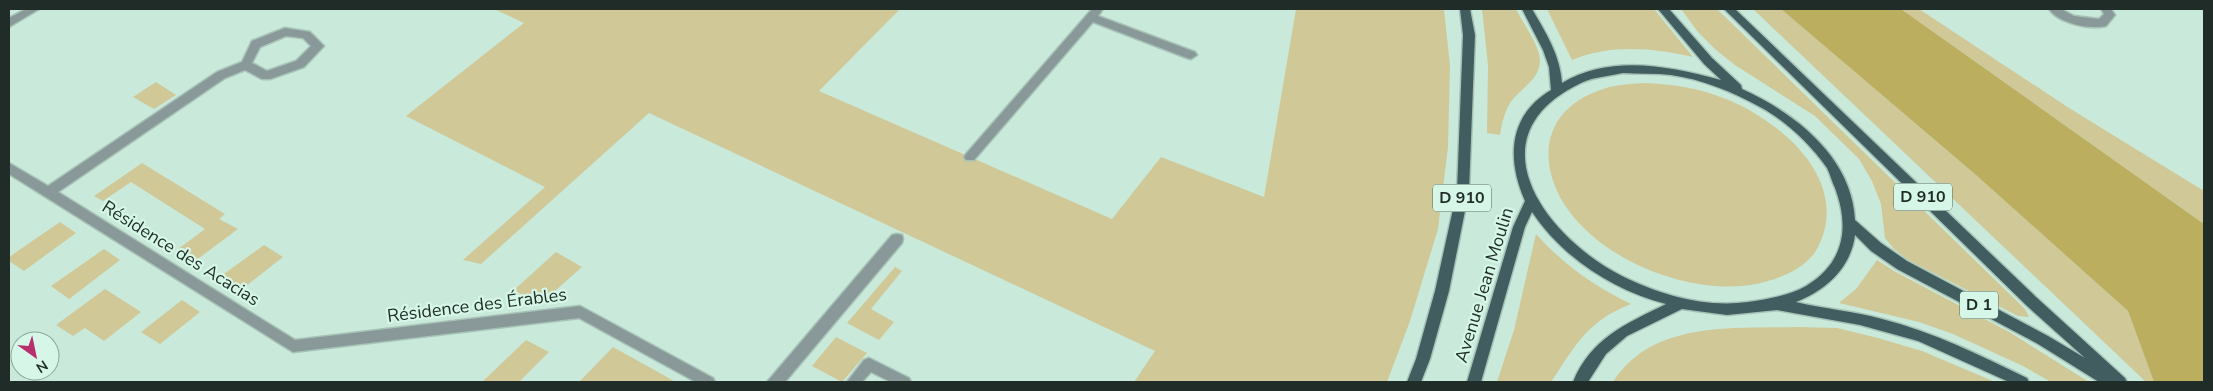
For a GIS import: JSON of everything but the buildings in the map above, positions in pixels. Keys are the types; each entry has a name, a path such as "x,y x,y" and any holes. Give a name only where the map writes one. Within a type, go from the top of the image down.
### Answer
{"main road":[{"name":"D 910","path":"1414,382 1423,359 1442,291 1463,191 1469,35 1465,9"},
{"path":"1527,9 1555,67 1556,88"},
{"path":"1663,9 1708,61 1743,93"},
{"name":"D 910","path":"1729,9 2031,301 2120,382"},
{"path":"1776,304 1816,286 1842,259 1850,224 1845,194 1831,164 1807,136 1777,112 1743,93 1692,75 1641,68 1594,72 1556,88 1533,109 1520,136 1519,166 1530,200 1554,233 1589,263 1632,287 1682,303 1731,309 1776,304 1862,320 1919,336 1977,359 2022,382"},
{"name":"Avenue Jean Moulin","path":"1474,382 1519,227 1530,200"},
{"name":"D 1","path":"1850,224 1876,247 1902,265 2043,340 2111,382"},
{"path":"1580,382 1601,350 1622,332 1645,319 1682,303"}],"street":[{"path":"9,23 34,9"},
{"path":"2054,9 2081,22 2102,23 2110,15 2106,9"},
{"path":"970,157 1095,13 1191,55"},
{"path":"49,192 221,75 246,65 256,44 285,32 306,36 318,46 300,64 266,76 246,65"},
{"name":"Résidence des Acacias","path":"9,168 293,346"},
{"path":"776,382 897,239"},
{"name":"Résidence des Érables","path":"293,346 580,312 708,382"},
{"path":"854,382 870,364 904,382"}],"shaded area":[{"path":"494,9 900,9 819,91 1112,219 1161,157 1264,197 1296,9 1444,9 1450,66 1448,147 1438,229 1410,321 1387,382 1134,382 1155,351 649,113 481,264 463,260 545,187 406,116 524,23"},
{"path":"1482,9 1516,9 1532,37 1539,54 1539,68 1533,79 1510,103 1504,116 1500,135 1487,133 1488,65"},
{"path":"1547,9 1654,9 1693,57 1662,51 1632,49 1602,52 1572,60"},
{"path":"1681,9 1717,9 2025,309 2029,317 2018,316 1908,260 1894,249 1885,238 1881,204 1872,181 1859,159 1815,116 1735,65 1716,50 1698,32"},
{"path":"1753,9 1781,9 1976,175 2128,311 2154,382 2146,382"},
{"path":"1781,9 1901,9 2204,224 2204,382 2154,382 2128,311 1976,175"},
{"path":"1901,9 1919,9 2069,108 2204,191 2204,224"},
{"path":"156,82 176,95 154,109 133,97"},
{"path":"1644,83 1685,87 1726,99 1768,122 1788,138 1805,156 1818,176 1825,198 1826,221 1819,245 1804,264 1776,279 1743,286 1715,286 1687,282 1659,274 1632,262 1608,248 1586,230 1569,211 1552,177 1549,143 1554,128 1563,114 1577,102 1595,92 1613,86"},
{"path":"142,163 225,214 219,219 238,229 195,261 177,250 205,229 131,182 103,201 94,196"},
{"path":"60,222 76,233 24,271 9,261 9,257"},
{"path":"1536,234 1580,274 1604,290 1631,304 1603,318 1593,326 1576,346 1551,382 1497,382 1514,330"},
{"path":"264,245 283,257 242,289 221,276"},
{"path":"104,249 120,260 69,299 51,286"},
{"path":"556,252 582,267 539,305 514,290"},
{"path":"1877,260 1894,271 2011,333 2089,382 2051,382 2023,366 1953,334 1919,322 1839,303 1856,289"},
{"path":"895,267 902,271 871,309 894,322 879,340 847,323"},
{"path":"105,289 141,312 104,341 85,328 73,336 56,325"},
{"path":"182,300 200,312 160,344 141,332"},
{"path":"1837,328 1878,338 1922,351 1995,382 1613,382 1630,362 1650,348 1672,338 1696,332 1721,329"},
{"path":"836,337 867,353 842,382 812,366"},
{"path":"526,340 549,352 519,382 482,382"},
{"path":"613,347 667,377 675,382 579,382"}]}
